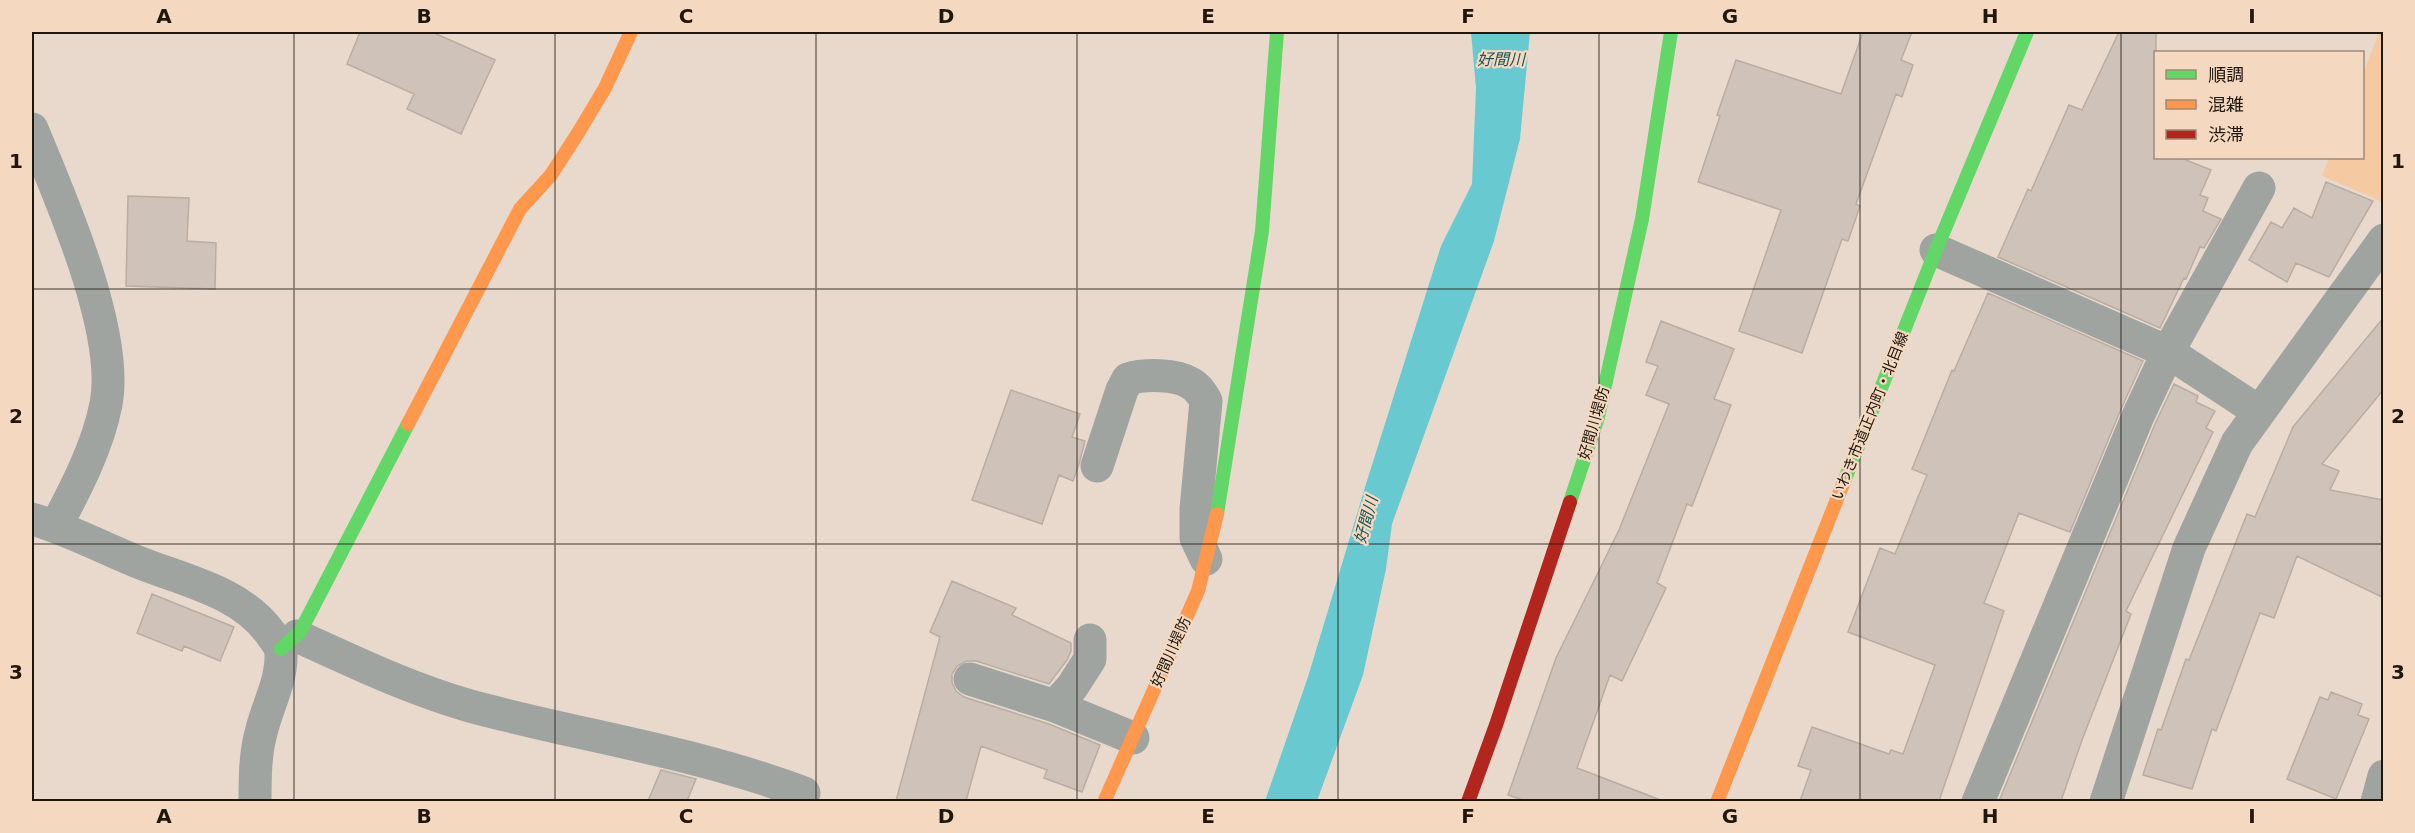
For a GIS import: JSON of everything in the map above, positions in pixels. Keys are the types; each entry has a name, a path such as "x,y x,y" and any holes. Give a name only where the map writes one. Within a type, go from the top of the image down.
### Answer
{"street":[{"path":"255,801 254,772 258,745 289,642 310,616 520,209 551,175 578,134 604,88 631,32"},
{"name":"好間川堤防","path":"1104,801 1198,591 1220,501 1262,231 1277,32"},
{"name":"好間川堤防","path":"1468,801 1496,725 1598,417 1642,219 1671,32"},
{"name":"いわき市道正内町・北目線","path":"1716,801 1936,250 2027,32"},
{"path":"32,129 81,256 98,312 109,371 106,403 79,482 44,522 135,561 224,595 289,642 425,692 469,705 733,768 804,793"},
{"path":"1978,801 2113,474 2168,352 2259,188"},
{"path":"2106,801 2189,548 2237,443 2384,240"},
{"path":"1936,250 2168,352 2258,411"},
{"path":"1097,466 1122,390 1128,379 1145,374 1189,382 1200,391 1206,401 1196,510 1196,538 1206,560"},
{"path":"1055,706 1072,687 1090,659 1090,640"},
{"path":"970,679 1055,706 1132,738"},
{"path":"2377,801 2384,776"}],"shaded area":[{"path":"2379,32 2384,32 2383,202 2322,176 2329,159 2364,159 2364,71"}],"water":[{"name":"好間川","path":"1471,32 1530,32 1520,139 1494,241 1392,524 1386,569 1363,675 1317,801 1265,801 1308,677 1441,246 1472,184 1476,88"}],"building":[{"path":"360,32 432,32 495,60 461,134 407,109 414,94 347,64"},
{"path":"1863,32 1912,32 1901,60 1913,65 1902,97 1896,94 1856,204 1860,206 1848,241 1842,239 1802,353 1739,331 1781,210 1698,182 1736,60 1841,94"},
{"path":"2119,32 2156,32 2154,159 2184,159 2211,170 2200,195 2208,198 2203,211 2221,219 2204,248 2200,247 2160,328 1998,257 2028,189 2031,191 2069,105 2082,110"},
{"path":"2326,182 2373,201 2329,277 2296,263 2287,282 2249,260 2271,222 2282,228 2294,208 2312,218"},
{"path":"128,196 189,198 187,241 216,243 215,289 126,286"},
{"path":"1988,293 2143,361 2070,532 2019,513 1984,603 2004,611 1939,801 1800,801 1811,770 1798,766 1812,727 1889,754 1891,750 1903,754 1935,665 1848,632 1880,548 1895,554 1927,475 1912,469 1952,370 1954,371"},
{"path":"2384,317 2384,389 2322,464 2339,471 2330,490 2384,500 2384,598 2297,556 2274,618 2260,613 2216,731 2212,729 2192,789 2143,775 2158,729 2161,730 2186,659 2189,660 2247,514 2255,517 2293,427"},
{"path":"1661,321 1734,349 1714,399 1731,405 1692,506 1687,504 1657,583 1666,588 1622,681 1610,675 1577,768 1658,799 1657,801 1526,801 1508,795 1556,658 1619,530 1669,404 1646,395 1658,366 1646,362"},
{"path":"2174,384 2198,396 2196,402 2215,411 2206,428 2213,432 2126,611 2131,614 2061,801 1999,801 2155,424"},
{"path":"1011,390 1080,414 1072,437 1085,441 1079,464 1073,481 1059,475 1042,524 972,500"},
{"path":"952,581 1016,608 1012,615 1071,643 1071,651 1067,660 1049,684 976,661 967,661 957,666 952,674 952,682 956,691 964,697 1049,724 1100,745 1082,792 1044,778 1047,770 981,746 966,801 896,801 940,637 930,632"},
{"path":"152,594 234,627 220,661 184,646 182,651 137,633"},
{"path":"2331,692 2362,704 2358,715 2369,719 2336,799 2287,779 2320,697 2328,700"},
{"path":"661,770 696,779 687,801 648,801"}],"traffic: fast":[{"path":"1217,514 1262,231 1277,32"},
{"path":"1570,502 1598,417 1642,219 1671,32"},
{"path":"1843,484 1936,250 2027,32"},
{"path":"281,649 300,632 408,424"}],"traffic: slow":[{"path":"408,424 520,209 551,175 578,133 605,88 631,32"},
{"path":"1717,802 1843,484"},
{"path":"1104,802 1198,591 1217,514"}],"traffic: jam":[{"path":"1468,802 1570,502"}]}
